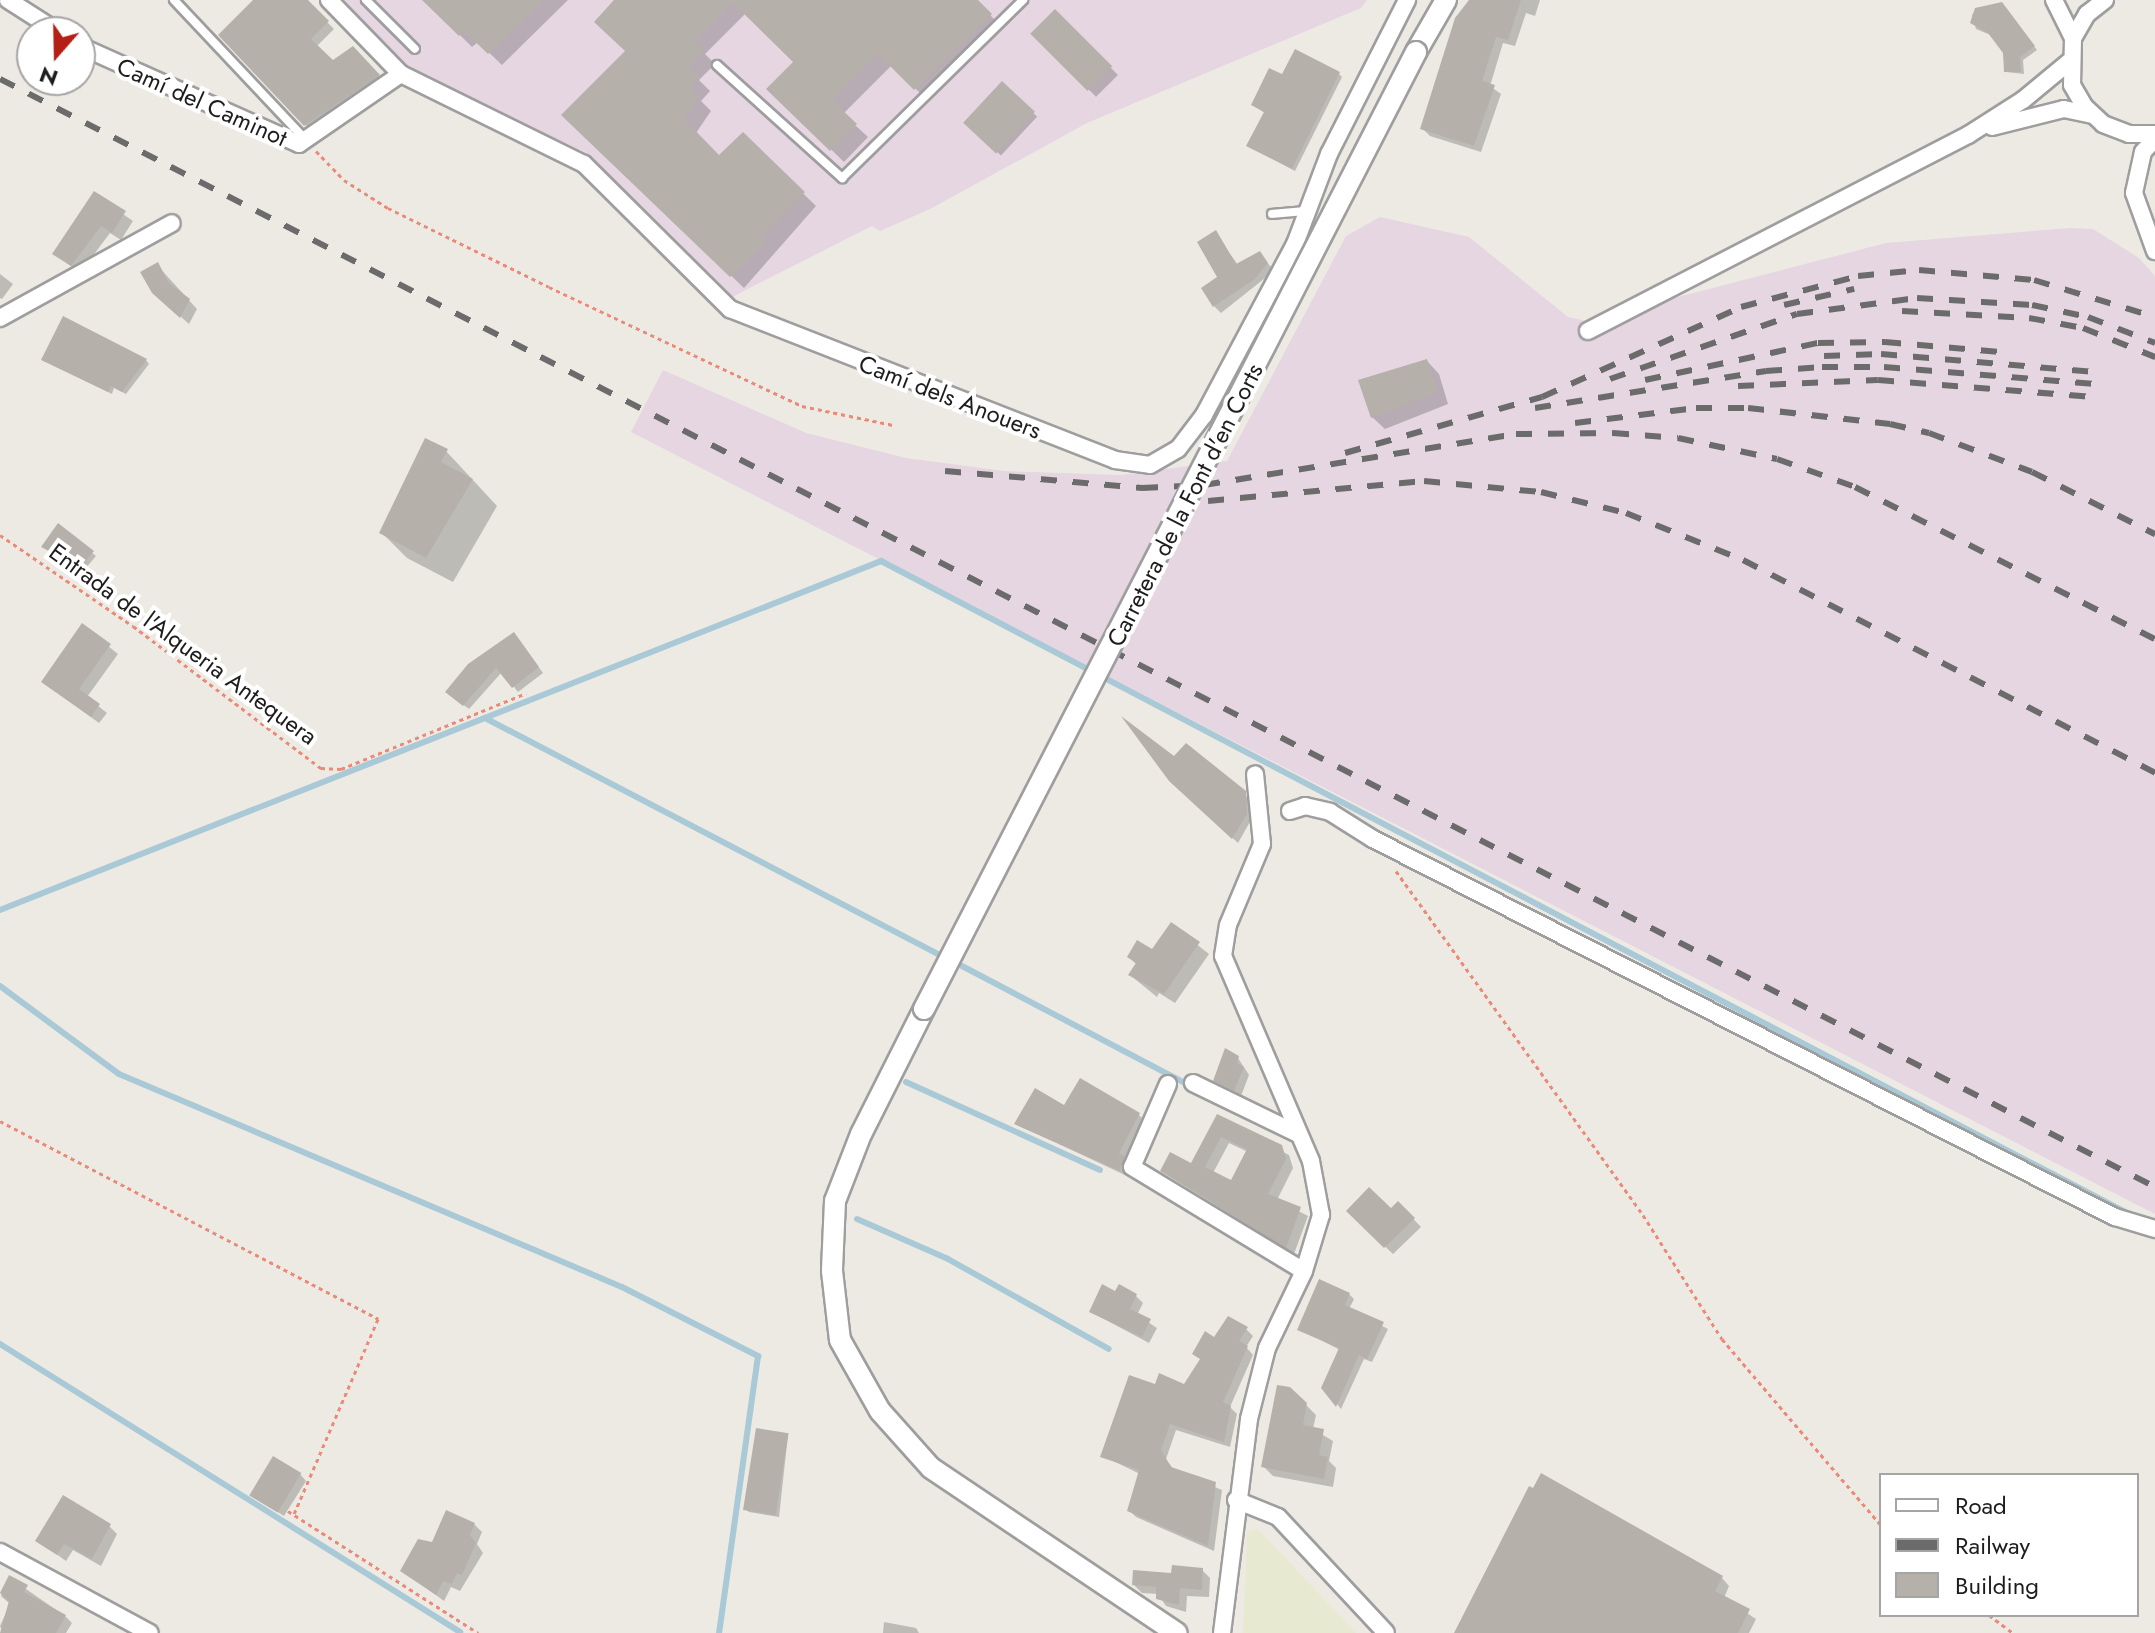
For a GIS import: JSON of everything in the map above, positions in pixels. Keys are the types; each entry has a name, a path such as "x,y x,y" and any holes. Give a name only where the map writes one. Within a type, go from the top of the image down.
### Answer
{"street":[{"path":"8,0 33,16"},
{"name":"Camí dels Anouers","path":"329,0 401,74 584,164 730,309 1133,464 1166,459 1190,438 1310,211 1329,154 1407,0"},
{"name":"Carretera de la Font d'en Corts","path":"1177,1633 931,1468 880,1411 840,1340 832,1271 835,1201 861,1134 924,1009 1416,52 1446,0"},
{"path":"2054,0 2073,38"},
{"path":"2105,0 2087,14 2073,38 2069,62 2077,96 2092,115 2115,130 2155,136 2143,152 2134,193 2155,251"},
{"name":"Camí del Caminot","path":"96,53 299,144 401,74"},
{"path":"1588,331 1968,135 2023,100 2069,62"},
{"path":"1968,135 2037,113 2064,109 2092,115"},
{"path":"0,318 172,223"},
{"path":"1222,1633 1236,1500 1267,1348 1304,1271 1321,1201 1298,1134 1223,956 1228,925 1262,844 1255,774"},
{"path":"1290,811 1305,806 1330,812 1373,839 2115,1217 2155,1229"},
{"path":"1193,1083 1298,1134"},
{"path":"1168,1084 1132,1167 1304,1271"},
{"path":"1236,1500 1278,1517 1386,1633"},
{"path":"0,1552 150,1633"}],"lane":[{"path":"174,0 305,139"},
{"path":"366,0 415,49"},
{"path":"717,65 842,178 1023,0"},
{"path":"1272,214 1310,211"}],"path":[{"path":"305,139 344,180 377,201 522,274 802,406 893,425"},
{"name":"Entrada de l'Alqueria Antequera","path":"0,535 133,626 321,768 341,769 526,693"},
{"path":"1392,865 1643,1215 1722,1339 1879,1523"},
{"path":"0,1121 378,1319 294,1514"},
{"path":"288,1511 478,1633"},
{"path":"1992,1617 2013,1633"}],"shaded area":[{"path":"344,0 1367,0 1361,8 1087,123 930,209 880,231 872,226 728,299 585,152 415,75"},
{"path":"1380,217 1469,237 1568,317 1586,321 1886,243 2070,228 2093,229 2139,258 2155,276 2155,1214 631,432 663,370 806,433 906,458 1004,471 1121,475 1227,461 1346,236"}],"green space":[{"path":"1258,1529 1356,1633 1243,1633 1247,1532"}],"building":[{"path":"253,0 308,0 329,21 311,39 333,60 353,46 380,75 304,126 218,35"},
{"path":"422,0 543,0 488,54 464,31 459,36"},
{"path":"614,0 978,0 992,14 914,90 878,54 832,100 857,124 830,151 766,89 793,62 732,2 694,40 704,50 688,66 699,77 690,88 699,97 684,119 719,155 743,132 805,192 760,238 766,243 730,277 561,115 625,51 594,22"},
{"path":"1469,0 1521,0 1508,40 1496,37 1482,81 1495,85 1474,146 1420,129 1455,18"},
{"path":"2002,2 2035,46 2020,57 2021,72 2004,72 2003,53 1988,33 1970,23 1975,8"},
{"path":"1055,9 1112,66 1088,91 1030,34"},
{"path":"1295,49 1340,72 1292,169 1246,146 1264,112 1251,105 1269,68 1282,74"},
{"path":"1002,81 1035,112 996,153 963,123"},
{"path":"94,191 126,211 112,233 101,226 71,266 52,254"},
{"path":"1216,230 1236,264 1260,251 1268,263 1255,279 1213,307 1201,288 1217,277 1197,242"},
{"path":"158,262 168,282 190,299 180,318 152,293 140,272"},
{"path":"63,316 147,359 122,392 111,386 108,392 41,360"},
{"path":"1427,359 1437,392 1371,418 1358,380"},
{"path":"425,438 448,449 441,462 473,479 426,558 379,533"},
{"path":"58,523 94,551 81,567 41,547"},
{"path":"82,623 111,644 79,689 100,704 91,717 41,682"},
{"path":"514,632 539,667 512,688 496,668 463,706 445,692 468,664"},
{"path":"1121,716 1174,756 1186,743 1246,791 1247,814 1232,839 1169,781"},
{"path":"1171,922 1200,942 1164,994 1128,975 1136,963 1127,957 1137,940 1152,949"},
{"path":"1225,1048 1239,1056 1237,1063 1244,1067 1234,1091 1213,1081"},
{"path":"1080,1078 1140,1113 1119,1153 1125,1156 1120,1171 1014,1124 1035,1088 1064,1105"},
{"path":"1217,1114 1282,1145 1286,1159 1268,1194 1301,1207 1286,1248 1160,1171 1170,1152 1191,1163","holes":["1221,1137 1247,1149 1231,1180 1205,1167"]},
{"path":"1369,1187 1391,1208 1398,1201 1415,1218 1384,1248 1346,1211"},
{"path":"1319,1279 1350,1293 1345,1305 1384,1322 1367,1359 1359,1355 1336,1407 1321,1388 1339,1348 1297,1330"},
{"path":"1102,1284 1115,1291 1119,1284 1137,1294 1130,1309 1151,1319 1142,1337 1089,1312"},
{"path":"1228,1316 1248,1327 1239,1341 1248,1346 1223,1402 1231,1406 1224,1442 1170,1424 1161,1450 1171,1467 1216,1482 1208,1546 1127,1511 1139,1470 1100,1457 1129,1375 1155,1384 1159,1373 1184,1384 1200,1359 1192,1354 1205,1331 1214,1337"},
{"path":"1277,1385 1290,1387 1307,1403 1303,1425 1324,1429 1319,1455 1328,1457 1324,1479 1261,1467"},
{"path":"756,1428 789,1433 776,1515 743,1510"},
{"path":"273,1456 301,1473 278,1512 249,1495"},
{"path":"1541,1473 1723,1576 1715,1591 1750,1609 1738,1633 1454,1633 1529,1486 1533,1488"},
{"path":"63,1495 111,1524 92,1559 64,1544 57,1555 35,1541"},
{"path":"446,1510 475,1523 470,1535 476,1543 462,1575 457,1573 452,1584 443,1581 436,1595 400,1571 418,1539 432,1542"},
{"path":"1172,1565 1203,1568 1202,1590 1180,1588 1179,1605 1156,1599 1156,1587 1132,1585 1133,1570 1171,1573"},
{"path":"9,1575 28,1585 24,1592 66,1615 56,1633 0,1633 9,1601 0,1593"}],"waterway":[{"path":"0,910 881,561 2129,1214"},
{"path":"485,718 938,954"},
{"path":"962,966 1192,1087"},
{"path":"0,986 119,1074 622,1287 758,1356 719,1633"},
{"path":"906,1082 1100,1170"},
{"path":"857,1219 948,1259 1109,1349"},
{"path":"0,1344 460,1632"}],"railway":[{"path":"0,79 2155,1187"},
{"path":"1345,453 1542,397 1741,307 1858,276 1919,270 2034,280 2155,317"},
{"path":"1784,305 1854,289"},
{"path":"1610,379 1797,314 1917,298 2032,305 2088,317 2155,343"},
{"path":"1902,311 2029,318 2083,328 2155,357"},
{"path":"1645,380 1818,343 1885,342 2012,353"},
{"path":"1824,356 1881,354 2095,372"},
{"path":"1535,408 1766,371 1822,367 1884,367 2095,384"},
{"path":"1738,386 1878,380 2093,397"},
{"path":"1575,423 1696,408 1748,408 1890,424 1929,433 2032,472 2155,534"},
{"path":"945,471 1142,488 1204,485 1516,434 1613,433 1678,438 1777,459 1855,487 2155,639"},
{"path":"1208,501 1424,481 1541,492 1626,513 1743,560 2155,773"}]}
